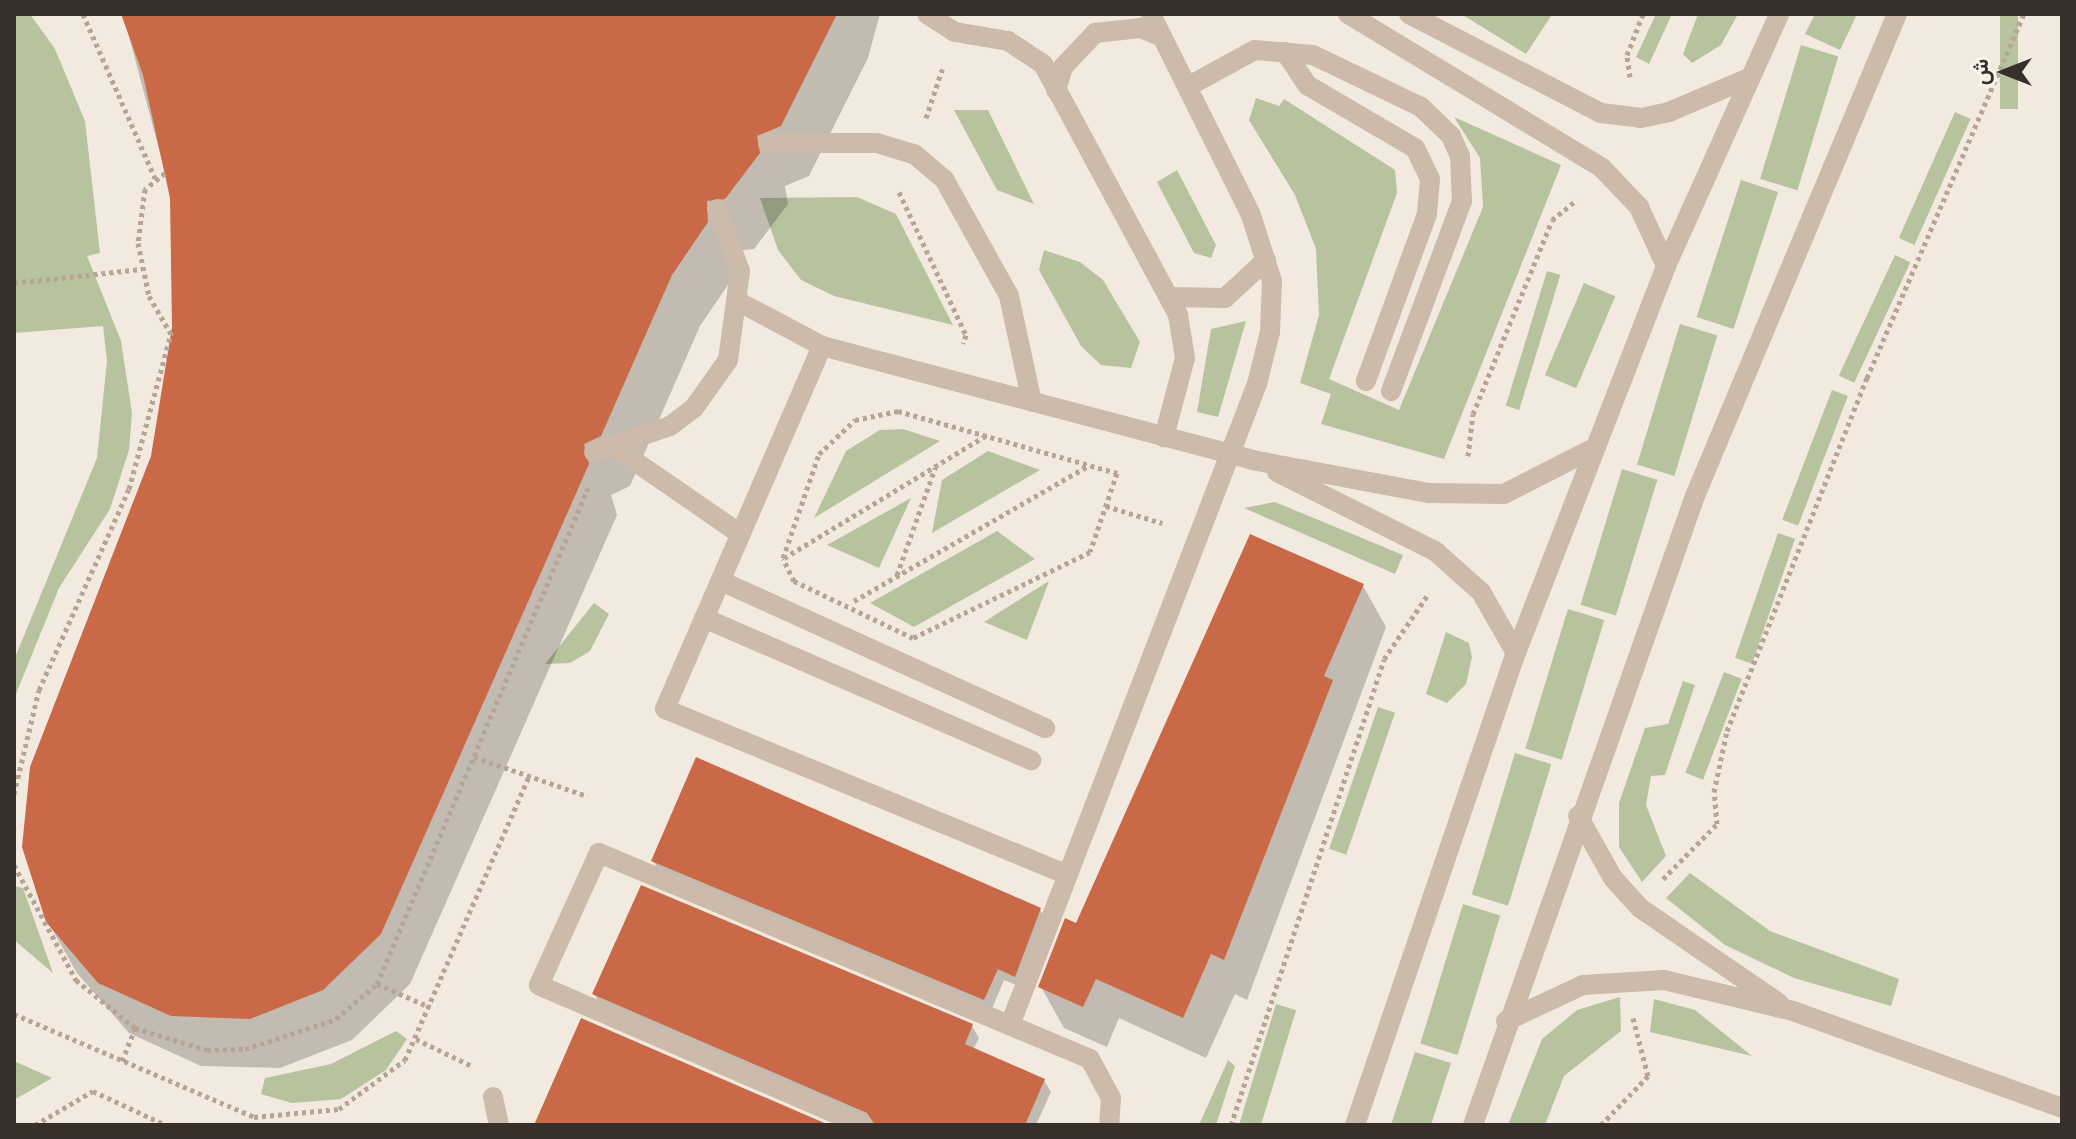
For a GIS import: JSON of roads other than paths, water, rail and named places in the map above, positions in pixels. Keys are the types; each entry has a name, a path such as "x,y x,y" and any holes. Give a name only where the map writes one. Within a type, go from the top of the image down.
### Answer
{"street":[{"path":"927,14 955,32 1027,50 1056,90 1169,297 1185,358 1164,437"},
{"path":"1010,1025 1229,454 1270,332 1266,260 1151,14"},
{"path":"1348,14 1602,168 1639,207 1666,266"},
{"path":"1409,14 1582,107 1641,118 1751,77"},
{"path":"1355,1125 1516,653 1666,266 1779,14"},
{"path":"1473,1125 1578,816 1695,496 1897,14"},
{"path":"1056,90 1069,57 1095,33 1141,28 1162,37"},
{"path":"1448,75 1464,46"},
{"path":"1187,87 1237,55 1285,52 1313,55 1421,107 1460,156 1462,201 1391,391"},
{"path":"1285,52 1307,85 1415,148 1430,179 1427,214 1366,381"},
{"path":"768,143 877,143 914,154 944,179 1009,296 1032,402"},
{"path":"717,209 740,271 741,303 728,360 694,408 605,451 740,534"},
{"path":"1169,297 1225,298 1266,260"},
{"path":"741,303 822,346 1252,460 1473,497 1536,483 1596,447"},
{"path":"822,346 665,709 1067,875"},
{"path":"1252,460 1411,536 1456,567 1481,592 1516,653"},
{"path":"721,581 1045,728"},
{"path":"704,618 1031,760"},
{"path":"1578,816 1613,878 1640,908 1793,1011"},
{"path":"862,1125 539,985 599,853 1090,1059 1111,1098 1109,1125"},
{"path":"1506,1021 1543,999 1624,978 1793,1011 2062,1108"},
{"path":"493,1097 499,1125"}]}
